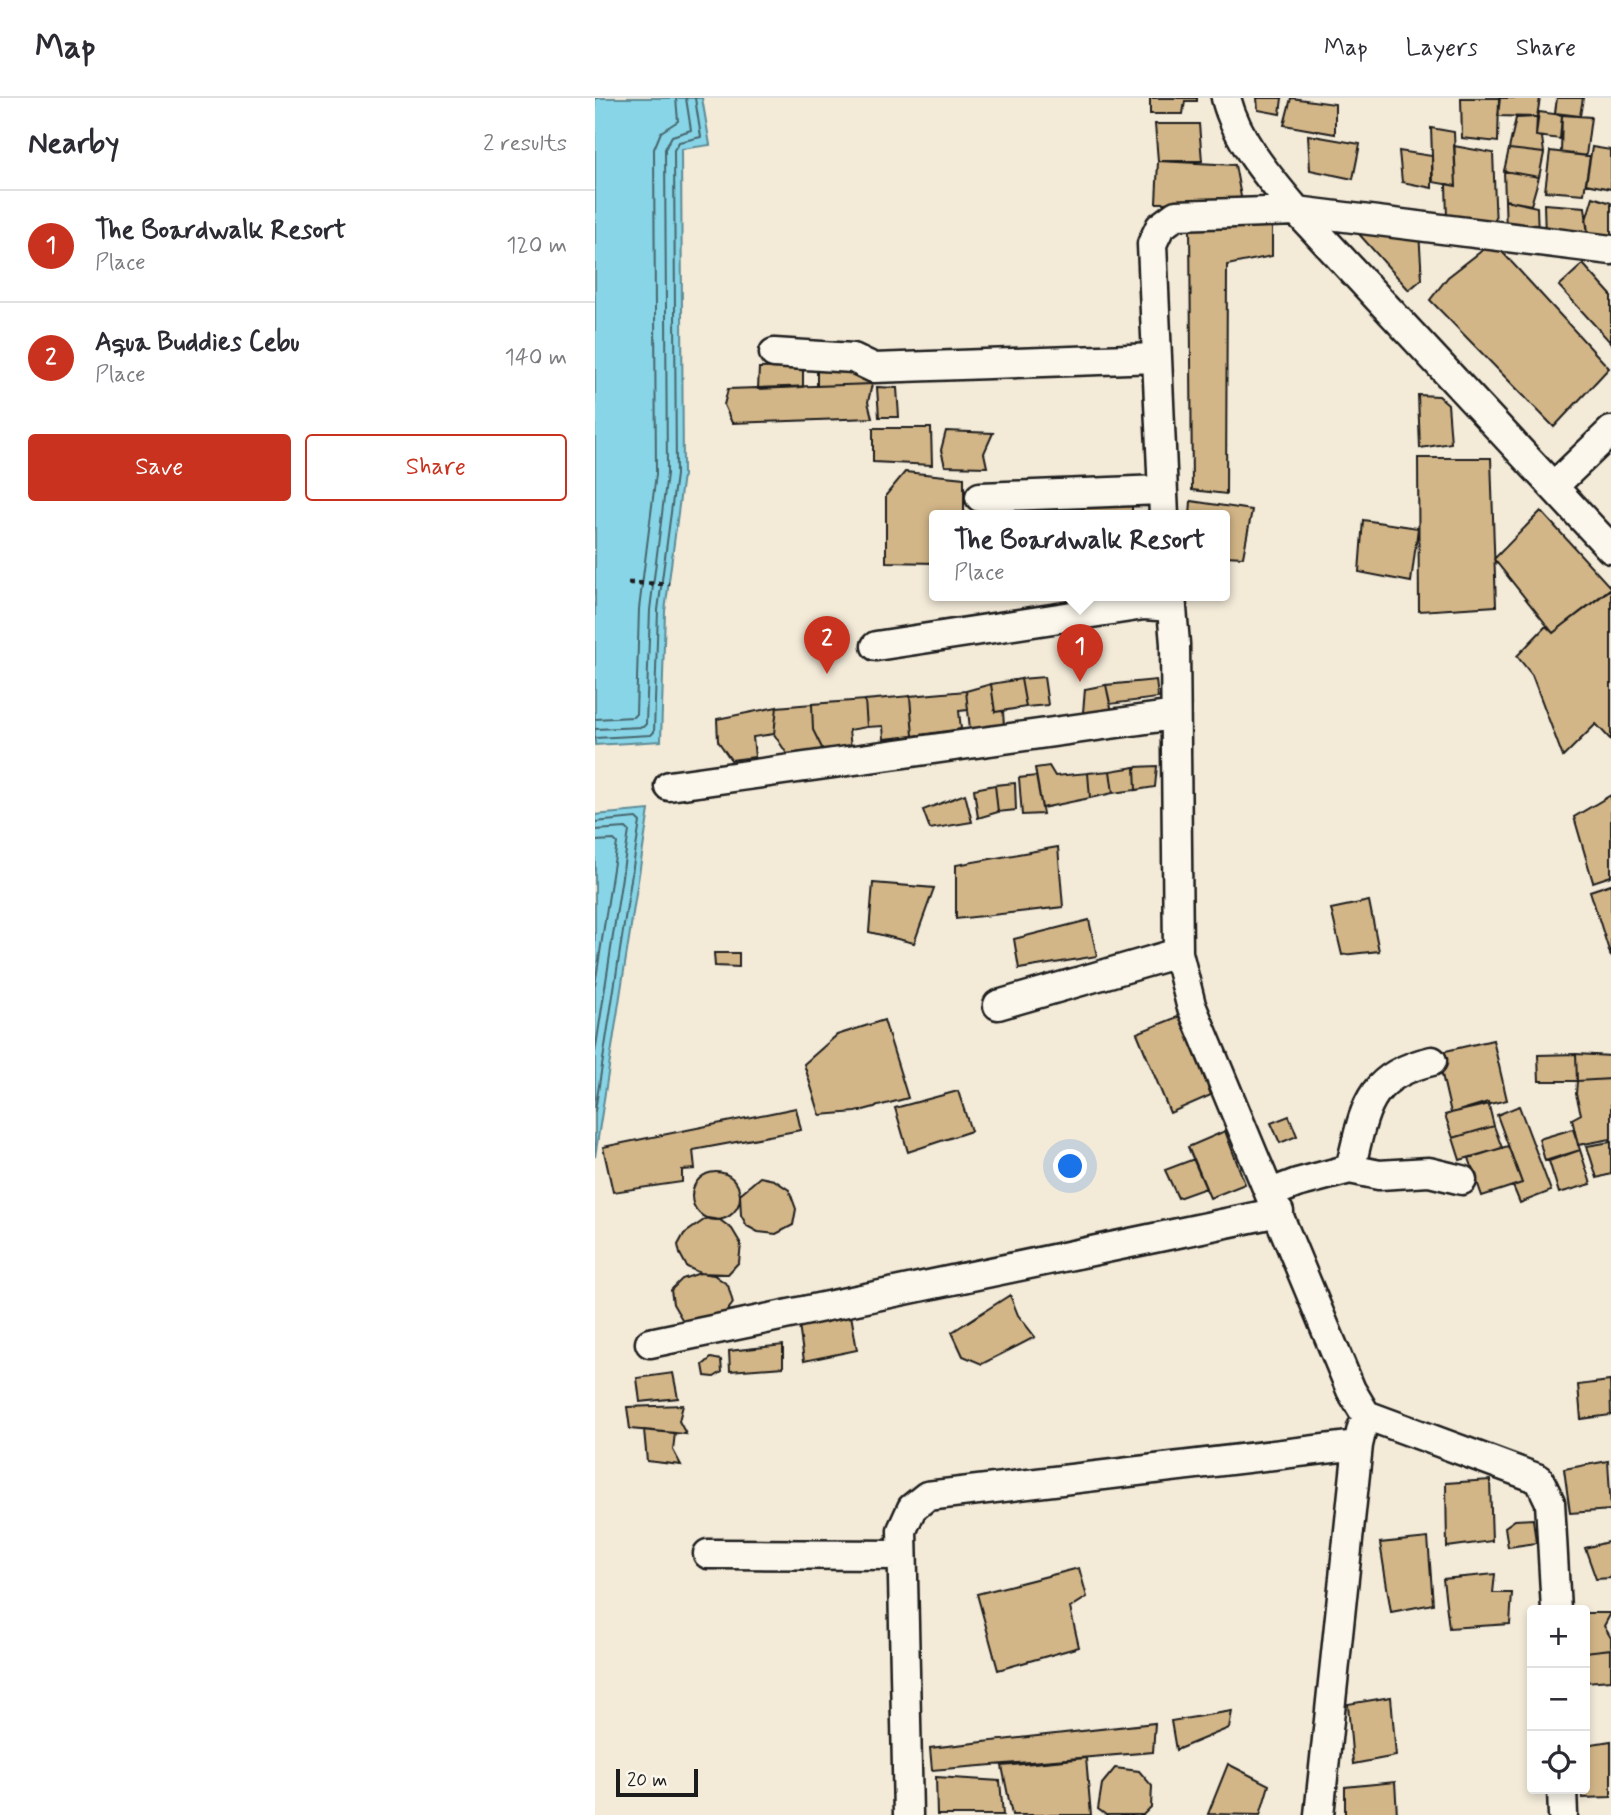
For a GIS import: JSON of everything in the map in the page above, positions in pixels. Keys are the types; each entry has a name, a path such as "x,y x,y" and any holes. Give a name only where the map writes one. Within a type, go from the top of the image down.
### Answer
{"street":[{"path":"1226,98 1230,113 1262,169 1297,211 1611,549"},
{"path":"980,498 1163,503 1152,244 1160,227 1176,215 1297,211 1611,250"},
{"path":"774,353 853,358 874,368 1157,358"},
{"path":"1554,486 1611,431"},
{"path":"876,646 1172,602 1178,953 1191,1005 1351,1390 1366,1415 1539,1479 1550,1502 1556,1605"},
{"path":"669,786 1175,715"},
{"path":"998,1005 1178,953"},
{"path":"1350,1169 1365,1110 1379,1087 1401,1068 1431,1061"},
{"path":"650,1343 1275,1203 1297,1183 1350,1169 1379,1174 1429,1172 1462,1180"},
{"path":"1319,1815 1358,1445 1366,1415"},
{"path":"908,1815 907,1669 901,1555 902,1530 912,1508 927,1496 1358,1445"},
{"path":"708,1554 901,1555"},
{"path":"1563,1794 1563,1815"}],"path":[{"path":"628,583 669,584"}],"water":[{"path":"595,98 702,98 710,145 681,149 683,475 665,611 661,741 595,745"},
{"path":"649,810 595,1157 595,815"}],"building":[{"path":"1150,98 1197,98 1197,101 1185,101 1183,114 1150,114"},
{"path":"1257,98 1282,98 1280,114 1258,110"},
{"path":"1291,98 1335,104 1335,134 1284,125"},
{"path":"1461,98 1499,98 1498,142 1462,138"},
{"path":"1500,98 1540,98 1537,117 1498,116"},
{"path":"1557,98 1583,98 1580,116 1555,113"},
{"path":"1539,112 1562,115 1560,139 1536,136"},
{"path":"1562,115 1591,117 1586,156 1561,153"},
{"path":"1537,117 1536,136 1542,137 1544,153 1509,149 1516,118"},
{"path":"1155,124 1199,124 1202,161 1158,161"},
{"path":"1431,128 1454,132 1456,186 1433,182"},
{"path":"1308,135 1360,144 1353,179 1310,170"},
{"path":"1454,146 1493,153 1496,227 1447,218 1446,184 1456,186"},
{"path":"1592,147 1611,150 1611,189 1586,184"},
{"path":"1509,149 1544,153 1539,177 1504,171"},
{"path":"1399,151 1432,156 1432,188 1402,182"},
{"path":"1550,151 1590,156 1584,194 1545,191"},
{"path":"1158,161 1235,165 1242,202 1156,203"},
{"path":"1504,171 1539,177 1531,205 1505,200"},
{"path":"1593,197 1611,203 1611,243 1589,241 1586,220"},
{"path":"1505,200 1537,207 1538,237 1506,231"},
{"path":"1544,204 1585,207 1589,241 1545,237"},
{"path":"1190,224 1272,225 1272,256 1227,265 1226,494 1192,490"},
{"path":"1350,224 1419,232 1422,279 1409,290"},
{"path":"1493,242 1609,368 1554,427 1430,300 1448,277"},
{"path":"1583,264 1611,295 1611,343 1559,286"},
{"path":"803,367 803,387 758,389 759,368"},
{"path":"817,368 870,370 872,384 817,386"},
{"path":"872,384 868,402 872,418 732,423 724,405 728,389"},
{"path":"877,387 897,388 899,417 879,417"},
{"path":"1418,395 1439,396 1448,404 1451,443 1420,448"},
{"path":"873,428 931,428 932,465 873,462"},
{"path":"946,431 993,433 984,453 987,467 945,466 941,450"},
{"path":"1418,458 1491,458 1496,606 1419,611"},
{"path":"905,472 964,478 964,510 929,510 929,563 886,562 886,495"},
{"path":"1132,501 1132,510 1082,510 1082,502"},
{"path":"1191,501 1252,510 1243,557 1230,556 1230,510 1190,510"},
{"path":"1541,511 1611,588 1553,633 1494,559"},
{"path":"1363,520 1418,528 1411,582 1359,572"},
{"path":"1611,589 1611,740 1596,724 1563,757 1532,675 1517,656 1546,626 1553,633"},
{"path":"1044,677 1048,705 1026,707 1021,679"},
{"path":"1021,679 1026,707 995,712 991,684"},
{"path":"1156,680 1158,698 1110,704 1106,685"},
{"path":"991,684 995,712 1003,711 1004,726 970,729 966,691"},
{"path":"1106,685 1113,716 1082,724 1085,689"},
{"path":"966,691 968,710 959,711 961,729 913,736 910,696"},
{"path":"910,696 913,736 884,739 883,726 867,727 865,700"},
{"path":"865,700 867,727 849,730 851,748 823,750 813,730 812,704"},
{"path":"812,704 813,730 823,750 787,754 774,734 777,707"},
{"path":"777,707 774,734 753,737 755,757 731,760 718,741 717,719"},
{"path":"1049,766 1055,776 1088,773 1090,798 1042,808 1035,768"},
{"path":"1157,766 1155,787 1136,790 1135,767"},
{"path":"1135,767 1136,790 1113,793 1110,771"},
{"path":"1110,771 1113,793 1090,798 1088,773"},
{"path":"1036,776 1043,814 1022,815 1019,778"},
{"path":"1015,783 1016,810 998,812 995,785"},
{"path":"995,785 998,812 978,818 974,789"},
{"path":"965,794 972,822 930,829 923,810"},
{"path":"1611,795 1611,876 1593,882 1574,817"},
{"path":"1058,847 1063,907 956,919 956,865"},
{"path":"873,883 934,888 914,943 869,932"},
{"path":"1611,884 1611,957 1590,891"},
{"path":"1369,901 1379,951 1342,955 1331,909"},
{"path":"1089,920 1097,956 1019,969 1014,939"},
{"path":"714,953 739,953 739,967 715,966"},
{"path":"1180,1016 1211,1095 1170,1113 1137,1033"},
{"path":"884,1020 908,1098 856,1112 820,1115 804,1064 837,1035"},
{"path":"1493,1040 1507,1100 1451,1113 1437,1053"},
{"path":"1576,1054 1611,1056 1611,1079 1577,1081"},
{"path":"1576,1054 1577,1081 1539,1081 1538,1055"},
{"path":"1611,1079 1611,1139 1578,1145 1572,1119 1581,1114 1576,1094 1577,1081"},
{"path":"958,1091 971,1131 908,1152 895,1108"},
{"path":"1488,1102 1494,1126 1453,1138 1445,1115"},
{"path":"1519,1106 1551,1191 1520,1203 1513,1186 1522,1183 1497,1115"},
{"path":"796,1108 801,1130 693,1150 695,1169 682,1170 682,1182 613,1192 603,1147"},
{"path":"1289,1116 1297,1136 1280,1143 1271,1123"},
{"path":"1494,1126 1502,1148 1460,1160 1453,1138"},
{"path":"1573,1129 1580,1150 1545,1161 1539,1139"},
{"path":"1225,1131 1245,1184 1210,1198 1188,1147"},
{"path":"1611,1142 1611,1174 1597,1178 1587,1146"},
{"path":"1508,1146 1522,1183 1482,1196 1469,1158"},
{"path":"1580,1150 1591,1184 1559,1193 1549,1161"},
{"path":"1194,1159 1206,1188 1178,1198 1165,1170"},
{"path":"716,1172 733,1179 740,1196 733,1213 716,1220 699,1213 692,1196 699,1179"},
{"path":"760,1177 774,1180 789,1190 796,1209 793,1225 776,1234 758,1232 747,1226 741,1215 740,1194"},
{"path":"707,1218 720,1220 732,1229 741,1244 739,1262 728,1274 700,1273 687,1267 680,1254 678,1245 684,1234"},
{"path":"700,1273 714,1275 728,1285 733,1303 722,1318 704,1326 683,1321 673,1304 671,1290 682,1279"},
{"path":"1010,1295 1018,1315 1035,1337 982,1364 963,1356 952,1332"},
{"path":"850,1309 857,1350 804,1361 798,1318"},
{"path":"783,1345 783,1367 730,1371 729,1351"},
{"path":"711,1358 721,1360 722,1372 714,1377 705,1376 703,1365"},
{"path":"673,1373 678,1398 640,1402 637,1378"},
{"path":"1610,1381 1611,1415 1581,1419 1578,1385"},
{"path":"683,1405 679,1421 686,1434 630,1429 627,1407"},
{"path":"644,1430 675,1433 673,1450 681,1465 647,1461"},
{"path":"1608,1461 1611,1510 1570,1513 1564,1469"},
{"path":"1490,1480 1492,1541 1447,1547 1446,1483"},
{"path":"1533,1519 1536,1543 1508,1547 1505,1527 1515,1520"},
{"path":"1428,1538 1433,1604 1391,1612 1380,1543"},
{"path":"1611,1541 1611,1578 1596,1579 1585,1548"},
{"path":"1079,1568 1087,1597 1070,1608 1079,1647 998,1670 977,1594"},
{"path":"1495,1574 1493,1593 1512,1593 1510,1624 1449,1628 1443,1579"},
{"path":"1590,1613 1611,1613 1604,1626 1611,1638 1611,1649 1590,1651"},
{"path":"1611,1649 1611,1680 1590,1682 1590,1651"},
{"path":"1391,1697 1396,1756 1353,1764 1348,1704"},
{"path":"1232,1711 1229,1728 1176,1750 1171,1721"},
{"path":"1155,1723 1153,1752 932,1770 930,1748"},
{"path":"1611,1741 1611,1797 1582,1798 1582,1794 1590,1794 1590,1744"},
{"path":"1086,1758 1091,1815 1012,1815 1002,1766"},
{"path":"1228,1764 1269,1785 1260,1815 1208,1814"},
{"path":"1115,1768 1139,1771 1152,1786 1151,1807 1143,1815 1106,1815 1098,1809 1102,1784"},
{"path":"936,1777 1000,1781 1003,1815 937,1815"},
{"path":"1395,1782 1397,1815 1345,1815 1345,1787"}],"place":[{"name":"Aqua Buddies Cebu","path":"827,674"},
{"name":"The Boardwalk Resort","path":"1080,682"}]}
